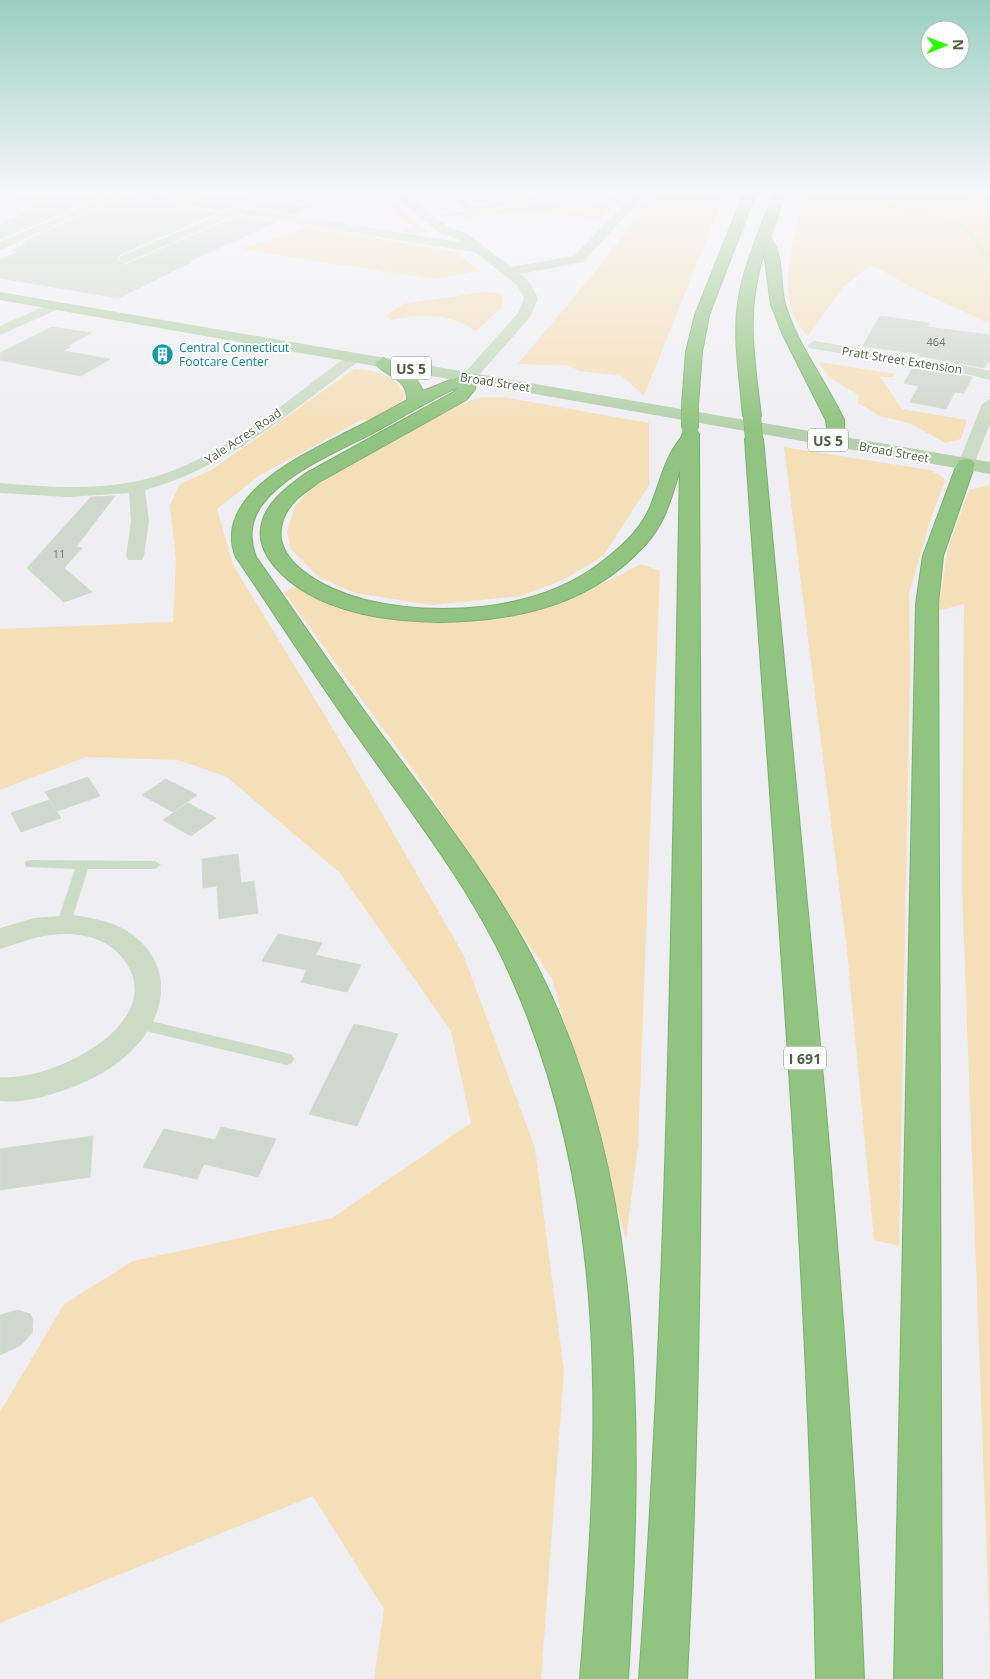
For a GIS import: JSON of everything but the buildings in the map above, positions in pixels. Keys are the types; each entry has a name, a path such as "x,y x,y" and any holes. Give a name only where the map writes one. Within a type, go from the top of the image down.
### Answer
{"highway":[{"path":"662,1679 674,1504 682,1263 690,406 693,363 701,321 719,273"},
{"name":"I 691","path":"754,273 745,304 745,328 821,1274 836,1541 840,1679"},
{"path":"773,273 773,285 783,317 835,420 836,428 832,441"},
{"path":"384,363 399,372 411,383 416,392 415,403"},
{"path":"604,1679 611,1569 615,1458 613,1351 602,1232 588,1160 572,1097 539,1004 507,940 449,846 244,554 241,531 247,513 256,499 270,486 307,462 446,386 468,378 467,389 460,396 312,478 285,499 272,518 269,535 276,554 290,571 314,588 339,599 406,613 472,614 513,608 542,601 567,592 594,577 624,554 642,535 659,510 673,461 690,434"},
{"path":"918,1679 927,604 933,556 978,466"}],"main road":[{"name":"Broad Street","path":"0,296 978,466"}],"street":[{"path":"468,378 529,309 531,301 530,292 510,273"},
{"path":"0,331 56,305"},
{"name":"Pratt Street Extension","path":"814,346 972,371 990,376"},
{"name":"Yale Acres Road","path":"0,488 74,492 136,487 182,473 218,455 354,358"},
{"path":"978,466 990,404"},
{"path":"135,556 142,521 142,507 136,487"},
{"path":"0,938 43,926 77,925 106,932 129,946 144,967 148,992 138,1024 116,1047 84,1070 45,1085 0,1090"}],"lane":[{"path":"31,864 155,865"},
{"path":"64,926 83,865"},
{"path":"138,1024 287,1059"}],"shaded area":[{"path":"395,273 466,273 431,279"},
{"path":"594,273 693,273 644,396 622,376 580,371 567,365 518,364"},
{"path":"788,273 861,273 843,287 808,336 797,322 790,305"},
{"path":"887,273 990,273 990,324 913,288"},
{"path":"483,292 503,294 502,307 476,331 455,320 435,316 391,320 387,315 403,304"},
{"path":"819,362 895,374 893,377 880,377 902,409 967,420 961,439 946,443 909,423 880,416 858,403 859,395 828,377"},
{"path":"354,369 368,370 387,376 401,390 405,390 406,394 397,406 368,421 363,419 259,476 217,509 233,565 335,732 463,954 535,1148 564,1371 541,1679 374,1679 384,1609 313,1496 0,1623 0,1412 64,1304 133,1261 332,1218 471,1123 451,1031 340,873 227,777 178,760 86,757 0,790 0,629 173,622 176,560 170,505 180,484 213,469"},
{"path":"481,397 503,397 649,423 649,485 603,556 565,579 521,596 431,605 355,593 319,577 291,549 287,532 295,506 311,489 345,466 457,406"},
{"path":"784,447 930,470 943,477 945,481 932,515 909,593 910,668 899,1246 874,1240 847,951"},
{"path":"990,485 990,1642 962,889 964,604 938,611 948,549 969,490"},
{"path":"641,564 660,571 638,1146 626,1239 552,979 418,777 284,592 298,585 321,601 386,615 510,615 572,599"}],"place":[{"name":"Central Connecticut Footcare Center","path":"163,354"}]}
